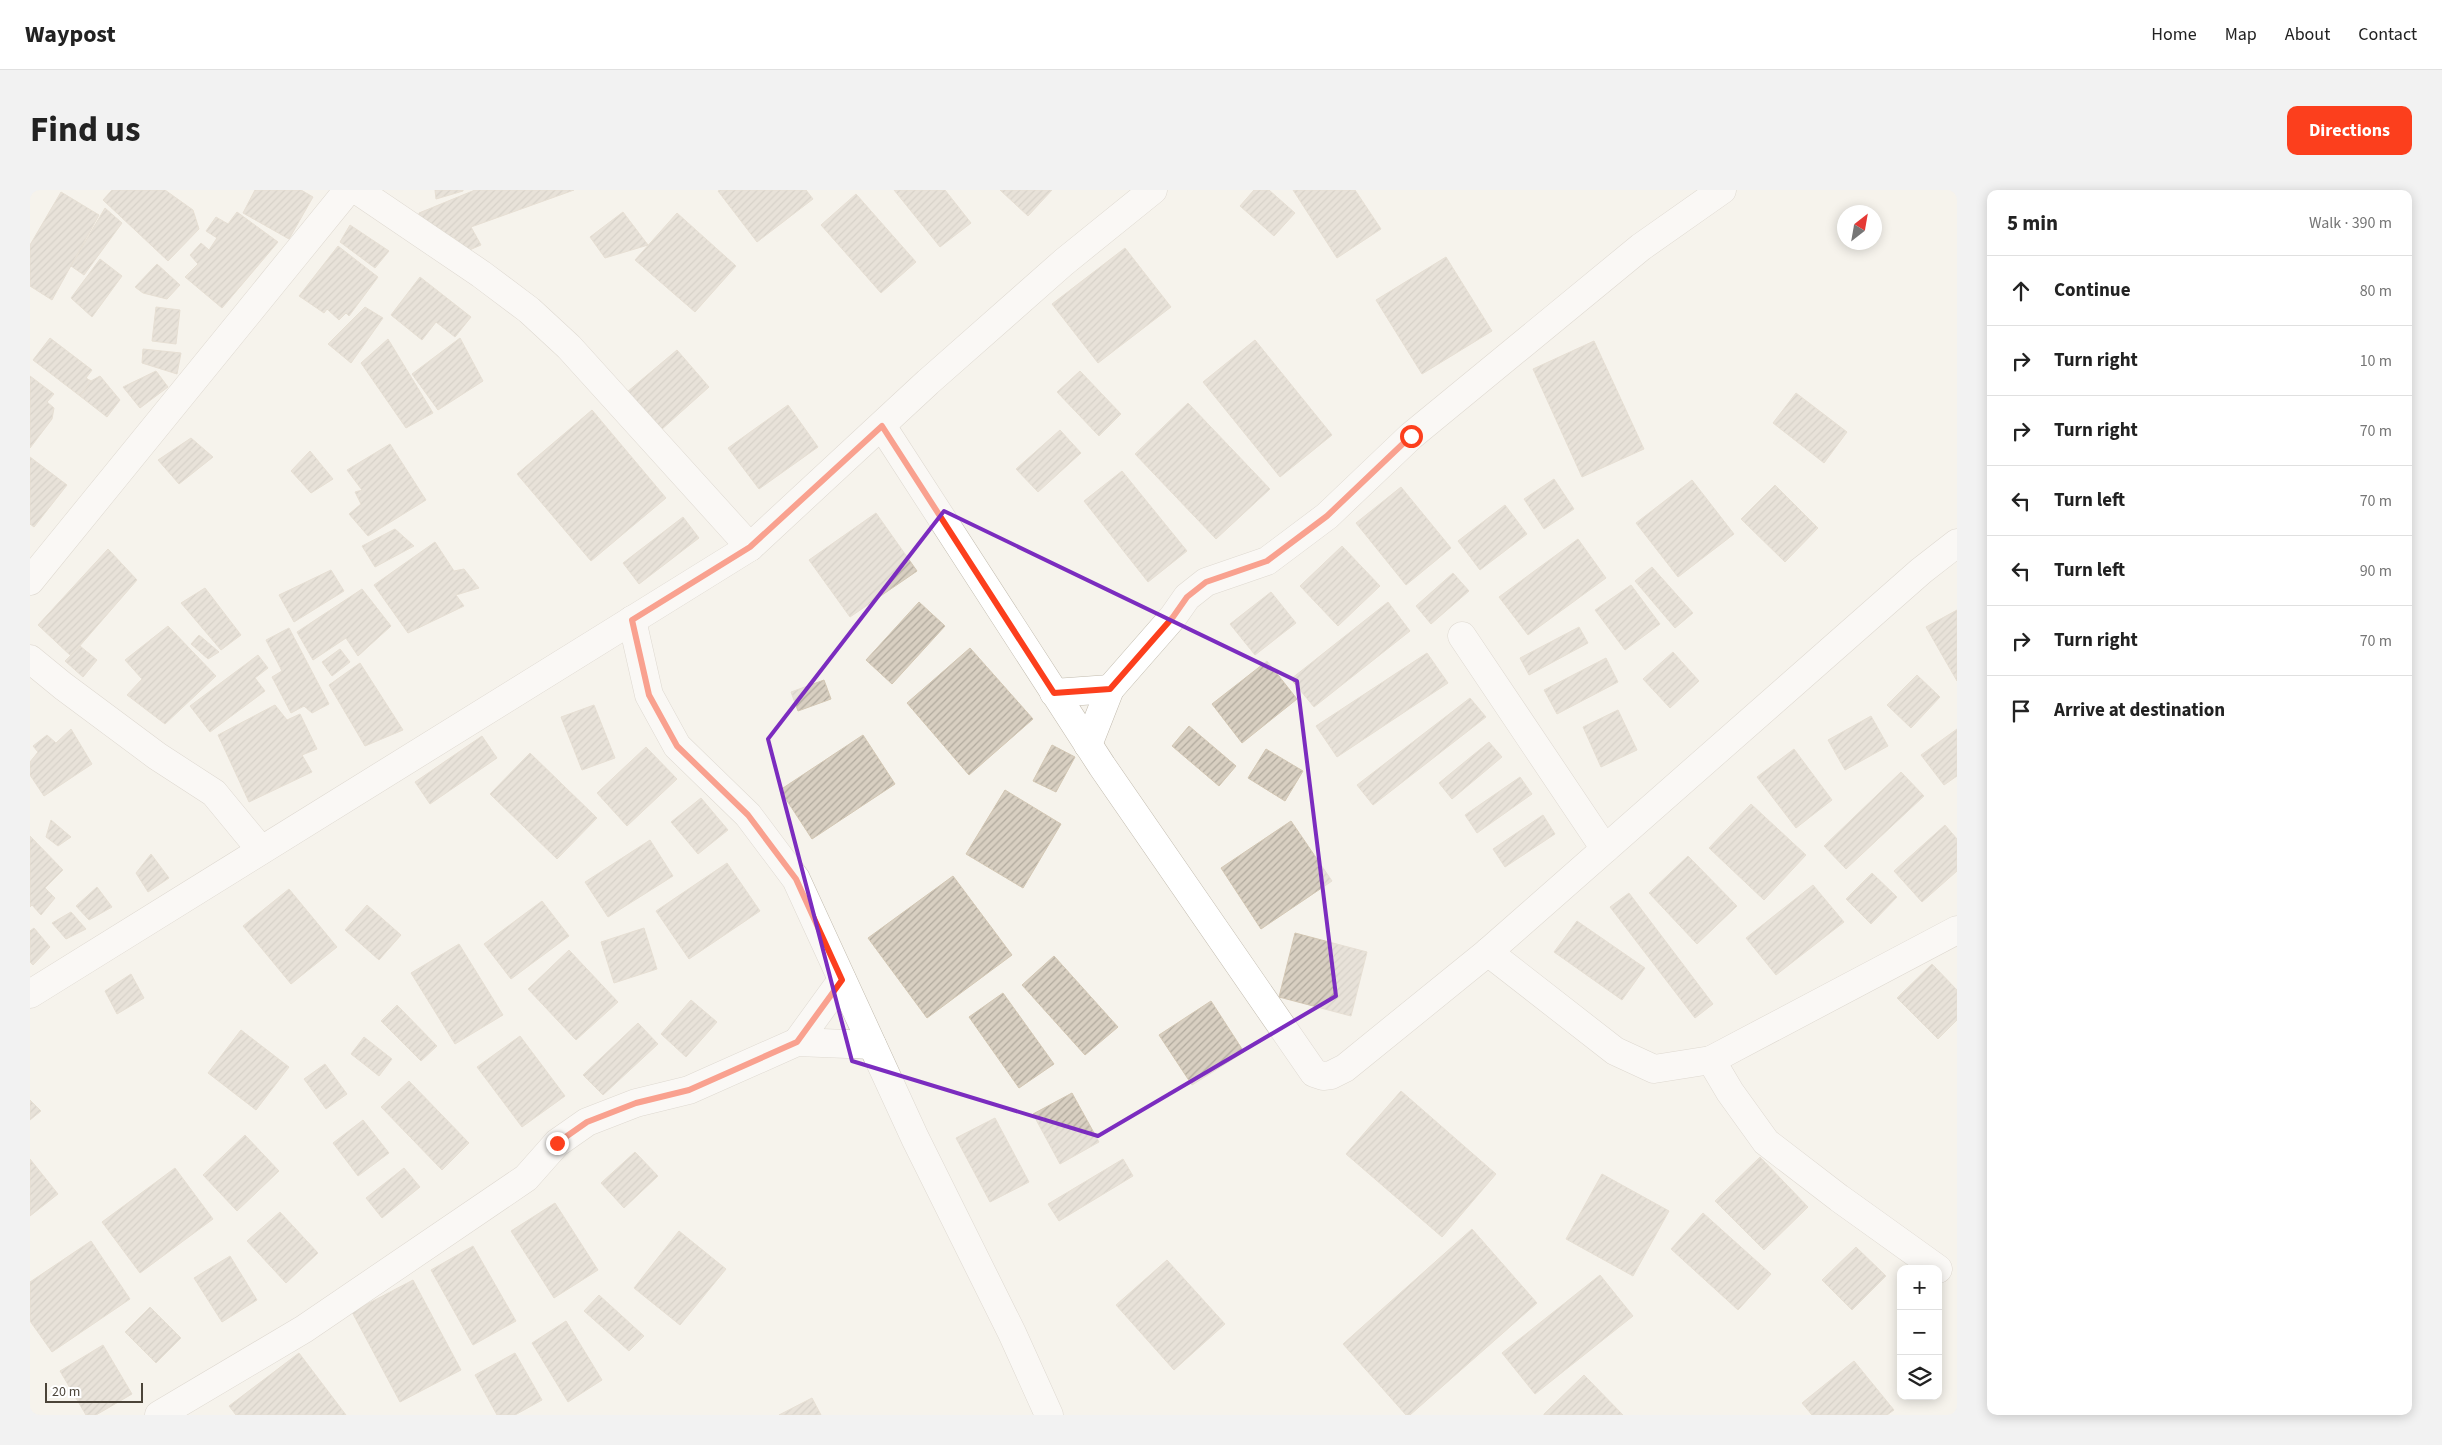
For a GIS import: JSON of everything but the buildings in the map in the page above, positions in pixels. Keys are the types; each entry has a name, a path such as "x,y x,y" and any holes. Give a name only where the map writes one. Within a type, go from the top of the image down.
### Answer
{"street":[{"path":"30,581 348,190"},
{"path":"357,190 481,274 536,316 569,347 750,547"},
{"path":"30,994 750,547 928,382 1064,262 1153,190"},
{"path":"1088,745 1110,689 1173,617 1187,597 1206,582 1267,561 1327,516 1411,436 1641,247 1722,190"},
{"path":"882,426 1088,745 1314,1073 1323,1076 1331,1075 1345,1068 1488,952 1920,571 1957,542"},
{"path":"632,620 649,695 677,746 748,815 796,879 872,1045 1050,1415"},
{"path":"1462,636 1605,849"},
{"path":"30,659 149,750 214,793 261,850"},
{"path":"1054,693 1110,689"},
{"path":"1488,952 1615,1051 1654,1069 1710,1060 1957,930"},
{"path":"797,1042 842,980"},
{"path":"159,1415 304,1329 526,1178 557,1143 587,1122 636,1103 689,1090 797,1042 872,1045"},
{"path":"1710,1060 1730,1092 1766,1142 1839,1198 1932,1265"},
{"path":"1942,1272 1957,1283"}],"highlighted area":[{"path":"944,511 1297,681 1336,996 1098,1136 852,1061 768,739"}],"route":[{"path":"557,1143 587,1122 636,1103 689,1090 797,1042 842,980 796,879 748,815 677,746 649,695 632,620 750,547 882,426 1054,693 1110,689 1173,617 1187,597 1206,582 1267,561 1327,516 1411,436"}]}
